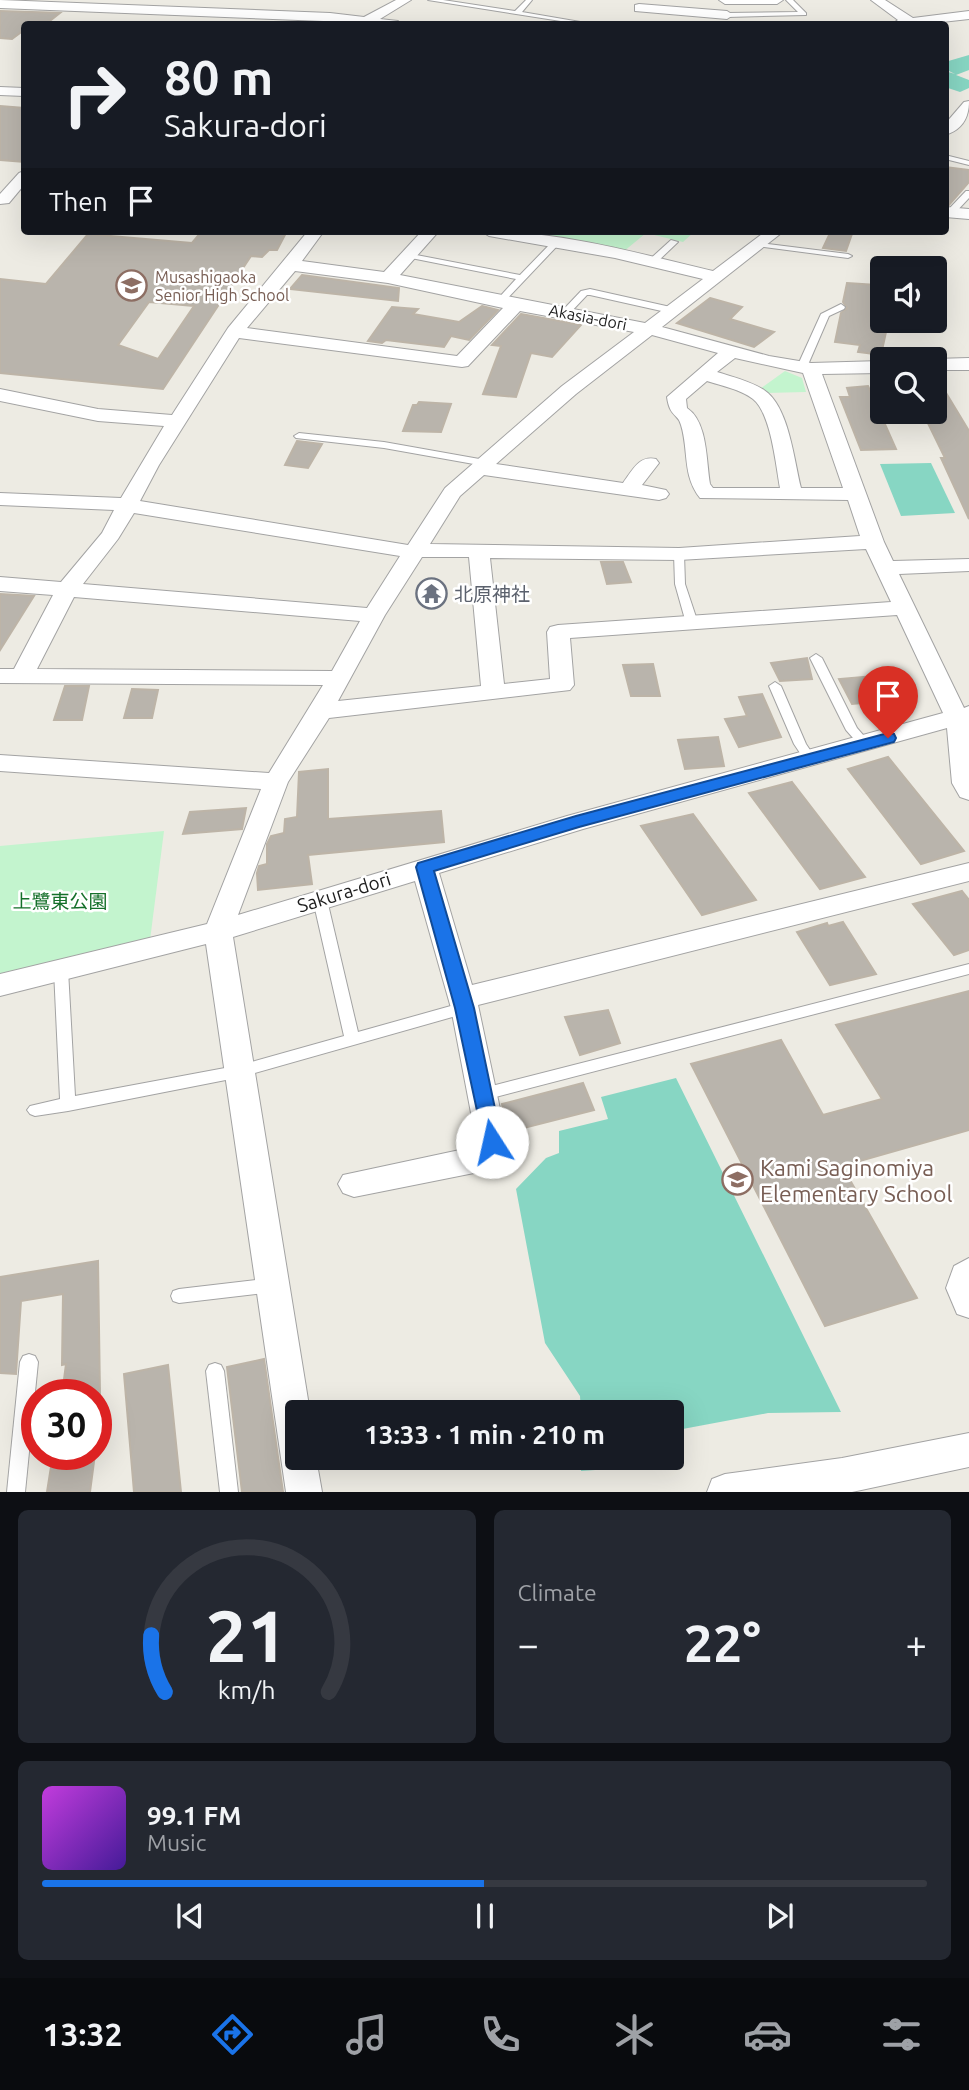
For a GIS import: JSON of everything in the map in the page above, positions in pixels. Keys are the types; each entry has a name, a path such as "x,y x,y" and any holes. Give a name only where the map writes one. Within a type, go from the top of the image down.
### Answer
{"street":[{"path":"202,21 219,0"},
{"path":"365,21 399,0"},
{"path":"725,0 777,0"},
{"path":"639,8 726,20 734,0"},
{"path":"877,0 902,21"},
{"path":"0,4 145,5 208,13 346,21"},
{"path":"926,21 969,15"},
{"path":"0,91 21,92"},
{"path":"957,127 969,105"},
{"path":"1,200 21,179"},
{"path":"1,200 21,203"},
{"path":"949,213 969,214"},
{"path":"11,676 35,646 66,591 111,535 125,505 234,332 292,265 313,235"},
{"path":"388,278 427,235"},
{"path":"511,235 717,277"},
{"path":"290,1400 218,931 276,782 321,711 337,678 413,551 453,492 569,390 675,311 767,235"},
{"name":"Akasia-dori","path":"292,265 388,278 566,312 649,329 807,368 870,367"},
{"path":"234,332 462,362 492,328 508,303"},
{"path":"732,351 676,397 676,404 691,424 700,485 707,494 856,494"},
{"path":"947,365 969,364"},
{"path":"807,368 873,542 904,608 963,717 968,786"},
{"path":"704,374 750,390 771,406 792,494"},
{"path":"0,395 98,415 179,421"},
{"path":"628,489 649,463"},
{"path":"482,466 659,494"},
{"path":"0,499 125,505 413,551 679,554 873,542"},
{"path":"479,551 493,692"},
{"path":"886,568 969,565"},
{"path":"0,584 374,615"},
{"path":"321,711 562,685 558,632 904,608"},
{"path":"11,676 337,678"},
{"name":"Sakura-dori","path":"0,985 218,931 576,822 963,717"},
{"path":"0,763 276,782"},
{"path":"354,1184 479,1159 492,1142 463,1003 424,867"},
{"path":"463,1003 969,872"},
{"path":"969,1273 964,1278 962,1289 969,1303"},
{"path":"725,1492 842,1476 969,1450"},
{"path":"300,1470 303,1492"}],"lane":[{"path":"431,0 554,21"},
{"path":"517,13 529,0"},
{"path":"726,20 804,14 789,0"},
{"path":"949,158 969,163"},
{"path":"949,211 969,192"},
{"path":"772,235 848,256"},
{"path":"652,262 674,242"},
{"path":"508,303 522,278 555,244"},
{"path":"406,255 522,278"},
{"path":"566,312 584,293 590,292 675,311"},
{"path":"807,368 825,314 841,307"},
{"path":"299,436 384,445 482,466"},
{"path":"679,554 680,584 692,623"},
{"path":"816,658 852,730 865,744"},
{"path":"775,686 800,744 810,759"},
{"path":"320,900 352,1038"},
{"path":"61,970 68,1105"},
{"path":"484,1094 969,970"},
{"path":"35,1110 241,1071 463,1003"},
{"path":"179,1296 273,1284"},
{"path":"16,1492 29,1362"},
{"path":"215,1371 229,1492"}],"green space":[{"path":"969,55 969,70 956,75 969,80 969,88 960,92 949,88 949,72 955,74 949,71 949,61"},
{"path":"539,235 644,235 623,252 536,238"},
{"path":"654,235 691,235 683,242"},
{"path":"785,371 802,378 806,392 766,393 760,389"},
{"path":"931,463 955,513 901,516 880,464"},
{"name":"上鷺東公園","path":"164,831 150,940 0,978 0,846"},
{"path":"676,1078 841,1412 768,1413 684,1429 684,1400 580,1400 545,1343 516,1189 546,1158 559,1153 559,1131 608,1119 601,1097"}],"building":[{"path":"0,11 60,13 50,21 21,21 21,32 12,39 0,38"},
{"path":"0,106 21,108 21,162 0,160"},
{"path":"949,168 969,170 969,182 949,205"},
{"name":"Musashigaoka Senior High School","path":"87,235 192,243 199,235 285,235 277,250 269,250 262,257 251,256 163,389 0,373 0,279 46,284","holes":["149,302 194,306 158,359 118,345"]},
{"path":"829,235 852,235 846,251 823,248"},
{"path":"302,275 399,288 398,301 290,289"},
{"path":"847,283 870,285 870,333 886,333 883,347 870,347 870,354 858,352 860,345 835,342 841,313 847,308 843,302"},
{"path":"710,298 742,307 730,319 774,332 754,347 677,323"},
{"path":"482,306 498,310 469,340 451,336 444,347 386,340 382,343 368,341 392,307 418,309 413,314 459,322"},
{"path":"521,314 581,325 552,357 531,353 516,397 483,394 501,346 492,345"},
{"path":"868,386 870,424 885,424 896,449 861,450 840,397 850,397 847,388"},
{"path":"947,395 969,431 969,519 941,458 945,458 928,424 947,424"},
{"path":"419,402 451,404 441,432 403,431 413,405"},
{"path":"297,441 322,444 308,468 285,465"},
{"path":"601,562 623,562 631,582 607,584"},
{"path":"0,594 34,596 0,650"},
{"path":"807,658 812,679 780,681 771,663"},
{"path":"653,664 660,696 631,696 623,665"},
{"path":"874,676 885,701 852,704 839,679"},
{"path":"65,686 89,686 82,720 54,720"},
{"path":"132,689 158,690 152,718 124,718"},
{"path":"762,694 781,737 739,747 725,719 747,716 739,697"},
{"path":"718,737 724,766 685,769 678,740"},
{"path":"888,757 964,851 921,864 848,769"},
{"path":"328,769 328,819 441,811 444,842 308,855 312,884 258,890 257,873 259,866 267,864 267,844 271,836 284,833 285,819 297,817 299,772"},
{"path":"792,782 865,877 820,889 749,793"},
{"path":"246,808 242,829 183,834 190,812"},
{"path":"693,814 756,900 702,915 641,826"},
{"path":"962,891 969,900 969,950 954,955 913,904"},
{"path":"843,922 876,974 830,985 797,932 827,923 828,926"},
{"path":"969,991 969,1130 842,1166 917,1298 825,1326 691,1064 781,1040 823,1115 882,1099 836,1025"},
{"path":"608,1010 620,1043 580,1055 565,1017"},
{"path":"583,1083 594,1110 508,1132 502,1104"},
{"path":"98,1261 100,1379 64,1379 66,1364 62,1365 63,1294 21,1301 16,1374 0,1373 0,1277"},
{"path":"264,1359 283,1492 242,1492 227,1367"},
{"path":"168,1365 181,1492 134,1492 124,1374"},
{"path":"50,1470 93,1470 90,1492 47,1492"}],"place":[{"name":"Musashigaoka Senior High School","path":"132,286"},
{"name":"北原神社","path":"431,594"},
{"name":"Kami Saginomiya Elementary School","path":"737,1180"}],"route":[{"path":"492,1142 465,1008 424,867 576,822 888,738"}]}
